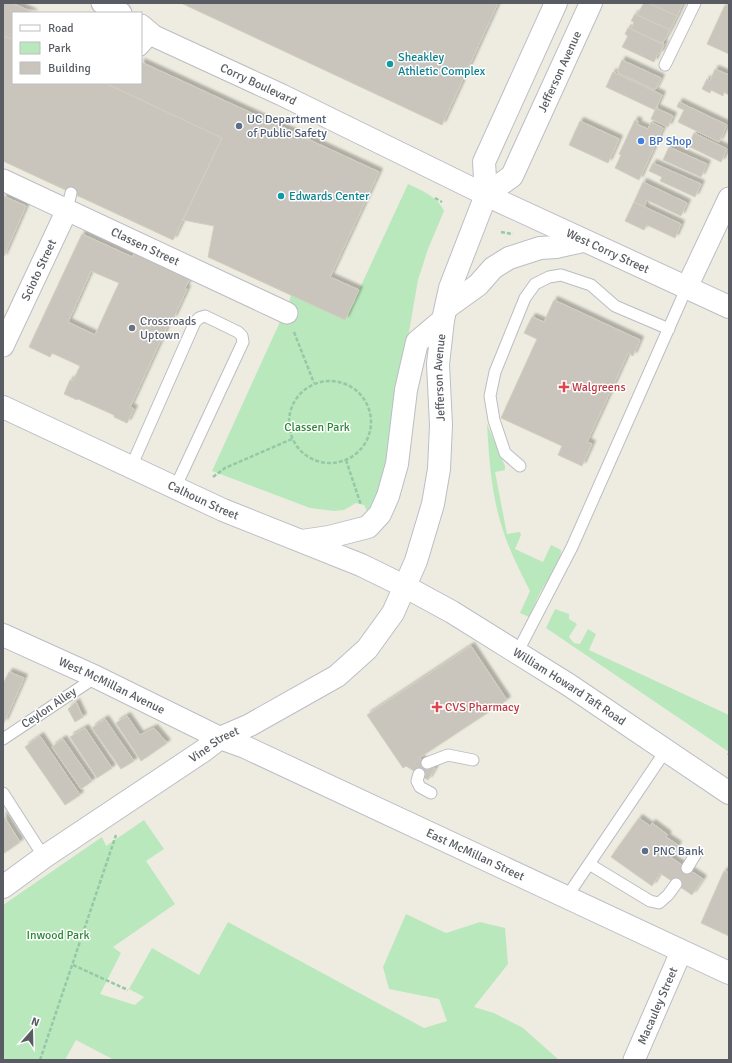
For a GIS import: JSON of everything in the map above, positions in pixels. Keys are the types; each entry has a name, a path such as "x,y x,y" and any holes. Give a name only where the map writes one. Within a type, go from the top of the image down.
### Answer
{"main road":[{"name":"Jefferson Avenue","path":"406,587 416,561 433,504 439,469 441,425 438,364 450,288 486,195 484,162 556,3"},
{"name":"Jefferson Avenue","path":"486,195 512,176 591,3"},
{"name":"West Corry Street","path":"486,195 729,307"},
{"path":"302,541 329,537 368,527 380,514 388,496 397,464 406,390 417,342 445,314 478,285 493,268 509,258 540,248 556,247 583,241"},
{"name":"Calhoun Street","path":"3,407 224,510 361,565 406,587"},
{"name":"William Howard Taft Road","path":"406,587 452,612 569,685 729,793"},
{"name":"Vine Street","path":"3,887 44,857 203,751 220,738 250,726 337,676 366,649 393,613 406,587"},
{"name":"West McMillan Avenue","path":"3,635 96,677 220,738"},
{"name":"East McMillan Street","path":"220,738 259,754 729,974"}],"street":[{"path":"102,3 119,12"},
{"name":"Corry Boulevard","path":"145,37 275,92 486,195"},
{"name":"Classen Street","path":"3,180 69,201 287,313"},
{"path":"687,287 729,198"},
{"name":"Scioto Street","path":"3,346 69,201"},
{"name":"Macauley Street","path":"634,1060 681,952"}],"lane":[{"path":"665,65 695,3"},
{"path":"520,466 505,453 494,420 490,396 495,372 525,298 535,284 549,277 561,275 591,285 615,306 669,329"},
{"path":"517,653 572,547 687,287"},
{"path":"131,467 195,322 199,318 205,316 238,332 242,336 243,342 175,488"},
{"name":"Ceylon Alley","path":"3,739 96,677"},
{"path":"566,898 666,750"},
{"path":"427,763 448,755 473,760"},
{"path":"419,774 417,781 420,787 431,793"},
{"path":"3,793 44,857"},
{"path":"687,868 695,855"},
{"path":"589,864 650,901 659,903 668,895 676,884"}],"path":[{"path":"435,198 442,202"},
{"path":"501,232 513,234 515,230"},
{"path":"287,313 314,383"},
{"path":"336,381 347,384 358,392 367,403 371,416 371,430 366,442 357,453 346,460 333,463 321,462 309,457 299,449 292,439 289,426 289,412 294,400 303,390 314,383 336,381"},
{"path":"213,477 225,468 292,439"},
{"path":"346,460 363,511"},
{"path":"40,1060 117,831"},
{"path":"73,965 128,990"}],"green space":[{"name":"Classen Park","path":"408,184 424,191 438,202 444,211 428,249 418,280 390,458 379,495 368,513 364,505 356,503 344,510 334,511 310,508 212,471 284,313 287,313 291,294 359,290"},
{"path":"487,424 505,466 505,470 495,472 507,534 520,532 521,535 515,549 543,562 551,545 561,550 557,567 541,591 529,617 520,613 530,591 507,542 495,499"},
{"path":"555,609 569,614 569,619 577,624 569,637 574,643 580,644 588,629 596,634 589,650 729,715 729,752 546,628"},
{"name":"Inwood Park","path":"144,820 164,849 146,861 175,904 113,947 121,953 100,994 135,1005 144,997 129,989 152,948 199,975 228,922 424,1028 447,1021 439,999 389,989 383,967 406,914 446,933 480,922 505,928 508,964 474,1007 494,1013 523,1028 559,1060 114,1060 76,1040 65,1060 3,1060 3,905 102,837 106,846"}],"building":[{"path":"3,3 12,3 32,12 12,12 12,40 3,35"},
{"name":"Sheakley Athletic Complex","path":"181,3 498,3 442,125"},
{"path":"644,3 648,3 677,16 670,30 637,15"},
{"path":"648,3 683,3 677,16"},
{"path":"725,5 729,6 729,54 707,44"},
{"path":"635,14 670,30 662,44 631,29 634,22 631,21"},
{"path":"628,28 664,44 660,54 658,53 654,62 622,47 628,36 625,34"},
{"path":"3,35 12,40 12,84 107,84 222,138 173,240 3,161"},
{"path":"622,60 661,78 655,90 617,72"},
{"name":"Edwards Center","path":"142,62 379,172 330,277 359,290 345,320 208,257 214,226 183,220 222,138 107,84 142,84"},
{"path":"715,69 729,75 729,95 724,92 723,96 711,90 710,93 702,89 707,79 710,81"},
{"path":"613,72 662,95 655,110 606,87"},
{"path":"679,102 727,125 719,142 678,122 684,110 677,107"},
{"path":"656,108 673,116 668,127 651,119"},
{"name":"BP Shop","path":"635,120 639,122 637,124 648,129 651,122 663,128 639,180 615,168 621,155 619,154"},
{"path":"580,121 619,139 608,163 569,145"},
{"path":"694,133 727,149 721,162 688,146"},
{"path":"669,147 707,164 701,177 663,160"},
{"path":"653,163 701,184 695,197 660,181 662,177 649,171"},
{"path":"643,182 687,203 681,216 647,200 644,207 634,202"},
{"path":"3,196 26,206 3,258"},
{"path":"634,202 681,224 675,238 647,225 644,230 625,221"},
{"name":"Crossroads Uptown","path":"82,234 132,257 135,252 190,278 185,288 187,289 173,319 171,318 130,407 134,409 127,423 114,417 114,415 64,394 70,380 73,381 80,366 52,353 50,357 29,347","holes":["91,271 119,283 95,335 68,322"]},
{"name":"Walgreens","path":"554,300 640,340 633,356 628,353 587,442 592,444 582,466 558,455 562,446 501,418 537,339 524,333 532,317 544,322"},
{"name":"CVS Pharmacy","path":"471,646 507,700 419,758 435,768 428,780 406,766 403,768 367,715"},
{"path":"9,672 24,678 4,723 3,684"},
{"path":"76,702 83,717 75,722 68,709"},
{"path":"127,716 140,735 154,728 167,743 141,761 116,723"},
{"path":"105,719 134,761 121,769 92,728"},
{"path":"85,728 112,768 97,778 70,737"},
{"path":"40,736 80,795 65,805 25,747"},
{"path":"63,739 92,781 81,789 52,747"},
{"path":"3,815 20,842 3,854"},
{"name":"PNC Bank","path":"639,818 650,826 652,823 668,835 666,837 678,845 670,857 703,879 692,895 660,873 652,886 611,857"},
{"path":"724,871 729,873 729,936 701,923"}],"place":[{"name":"Sheakley Athletic Complex","path":"390,64"},
{"name":"UC Department of Public Safety","path":"239,126"},
{"name":"BP Shop","path":"641,141"},
{"name":"Edwards Center","path":"281,196"},
{"name":"Crossroads Uptown","path":"132,328"},
{"name":"Walgreens","path":"564,387"},
{"name":"CVS Pharmacy","path":"437,707"},
{"name":"PNC Bank","path":"645,851"}]}
